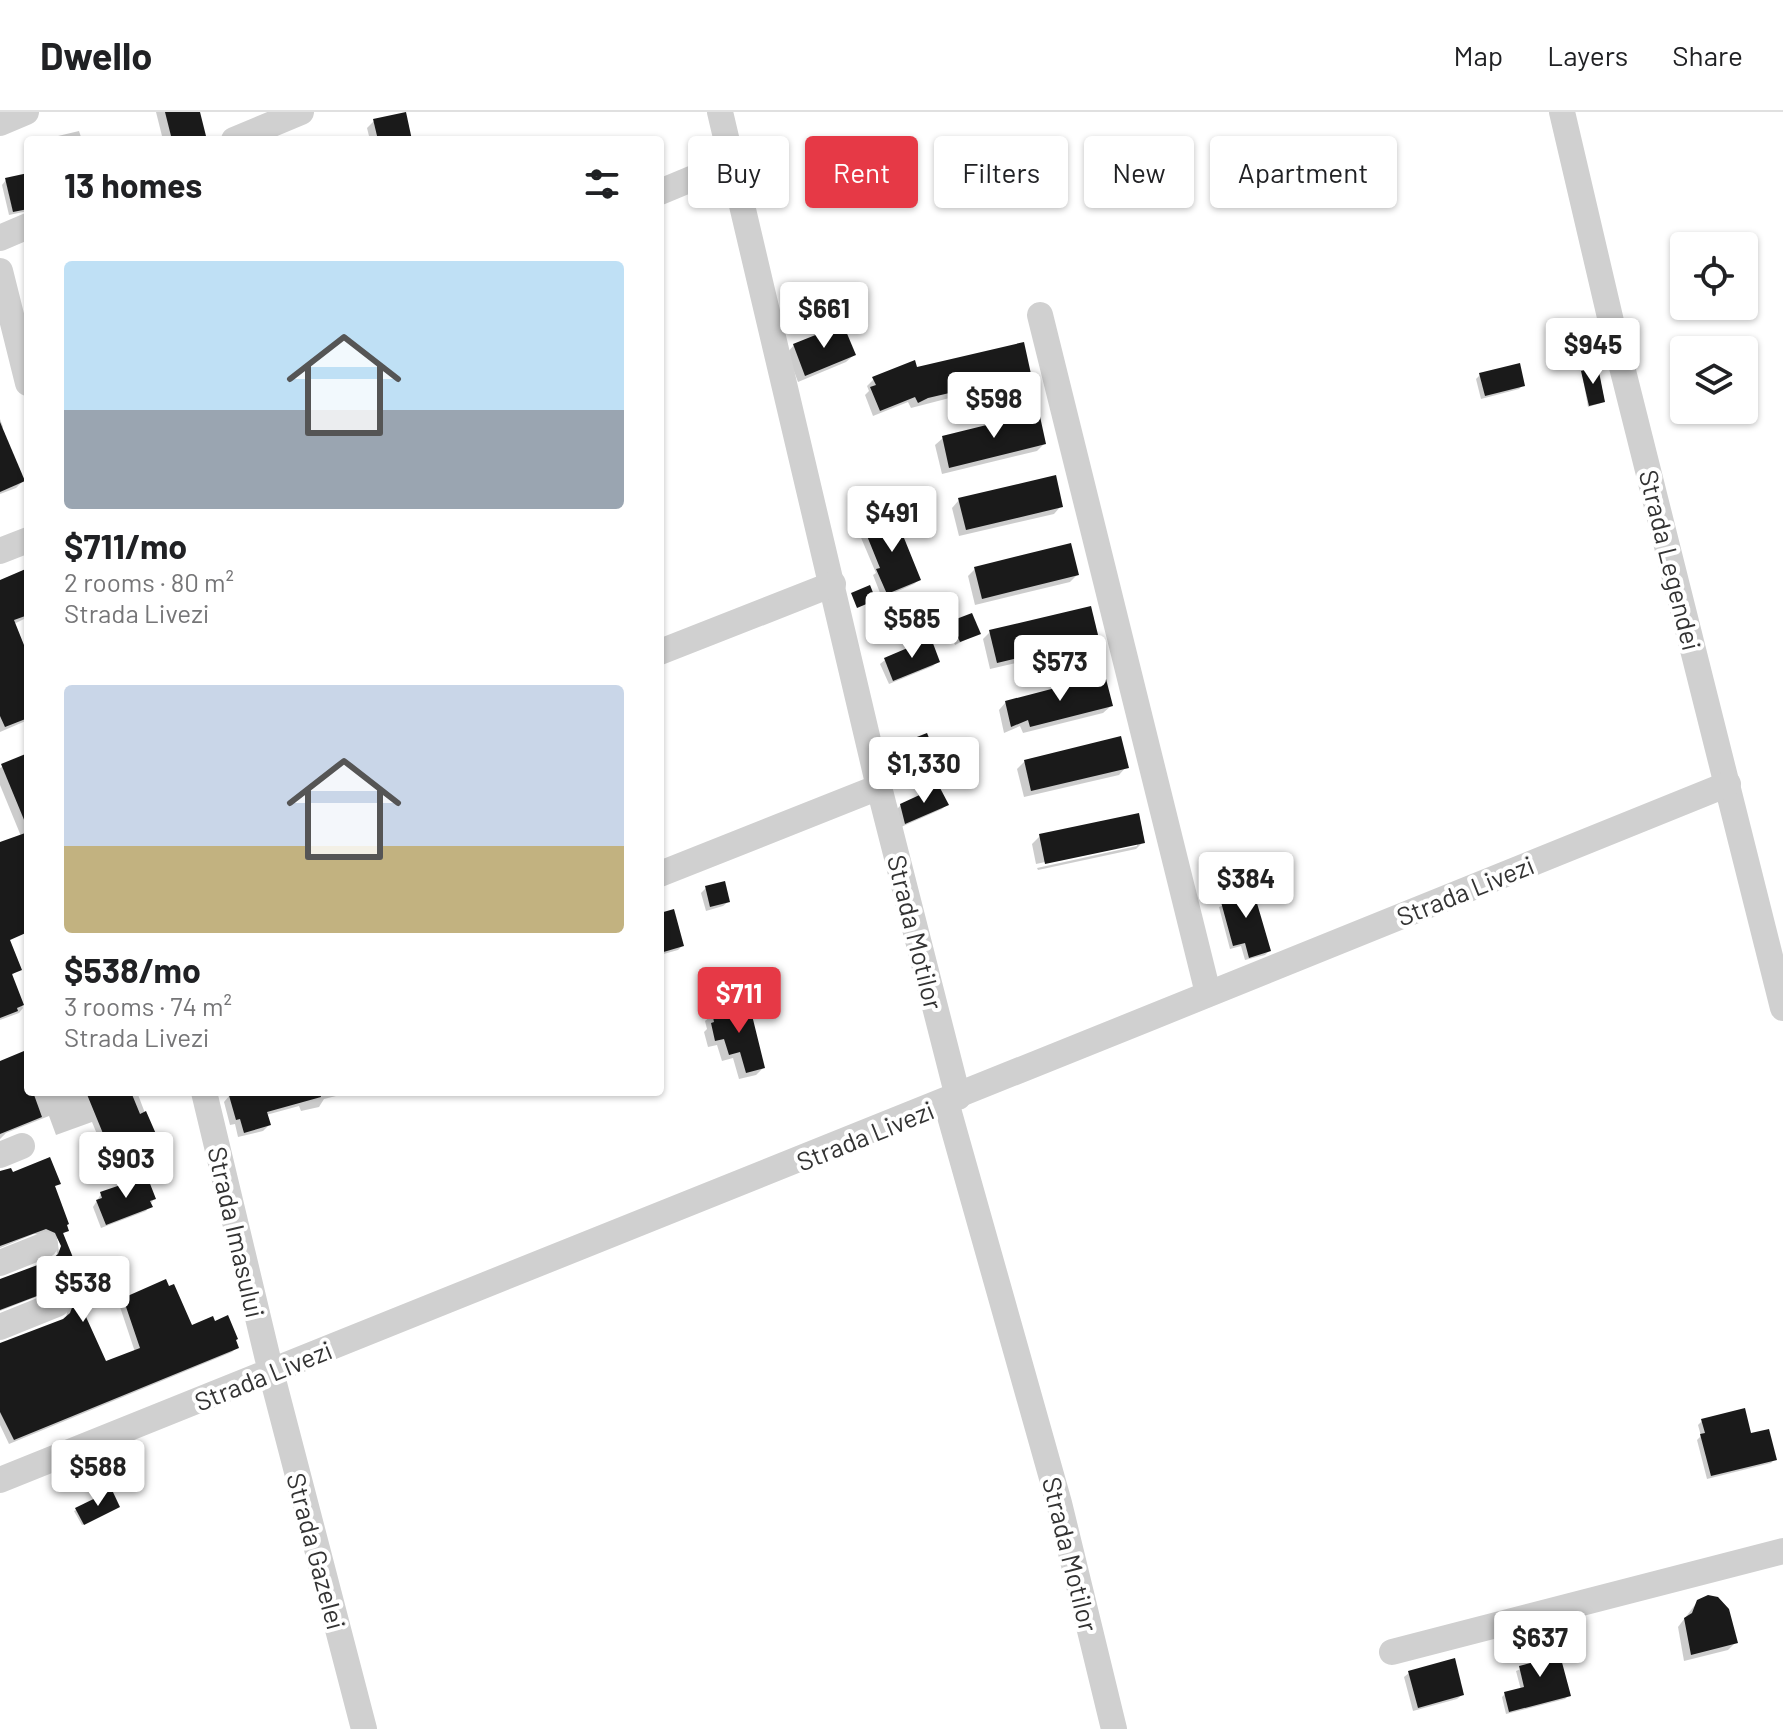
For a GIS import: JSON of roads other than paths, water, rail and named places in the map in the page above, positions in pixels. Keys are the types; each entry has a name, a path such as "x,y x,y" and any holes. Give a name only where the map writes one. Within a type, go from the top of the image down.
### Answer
{"street":[{"path":"0,123 26,112"},
{"path":"244,136 301,112"},
{"name":"Strada Motilor","path":"720,112 726,136"},
{"name":"Strada Legendei","path":"1562,112 1617,347 1783,1008"},
{"path":"664,190 688,180"},
{"name":"Strada Motilor","path":"743,208 952,1100 1059,1503 1114,1729"},
{"path":"0,238 24,228"},
{"path":"0,271 8,337 24,374"},
{"path":"1040,315 1208,993"},
{"path":"0,551 24,542"},
{"path":"664,650 833,584"},
{"name":"Strada Livezi","path":"1,1477 952,1100 1208,993 1728,784"},
{"path":"664,872 879,787"},
{"name":"Strada Imasului","path":"205,1096 271,1372"},
{"path":"0,1263 45,1245"},
{"path":"0,1327 57,1304"},
{"name":"Strada Gazelei","path":"271,1372 364,1729"},
{"path":"1392,1652 1783,1551"}]}
